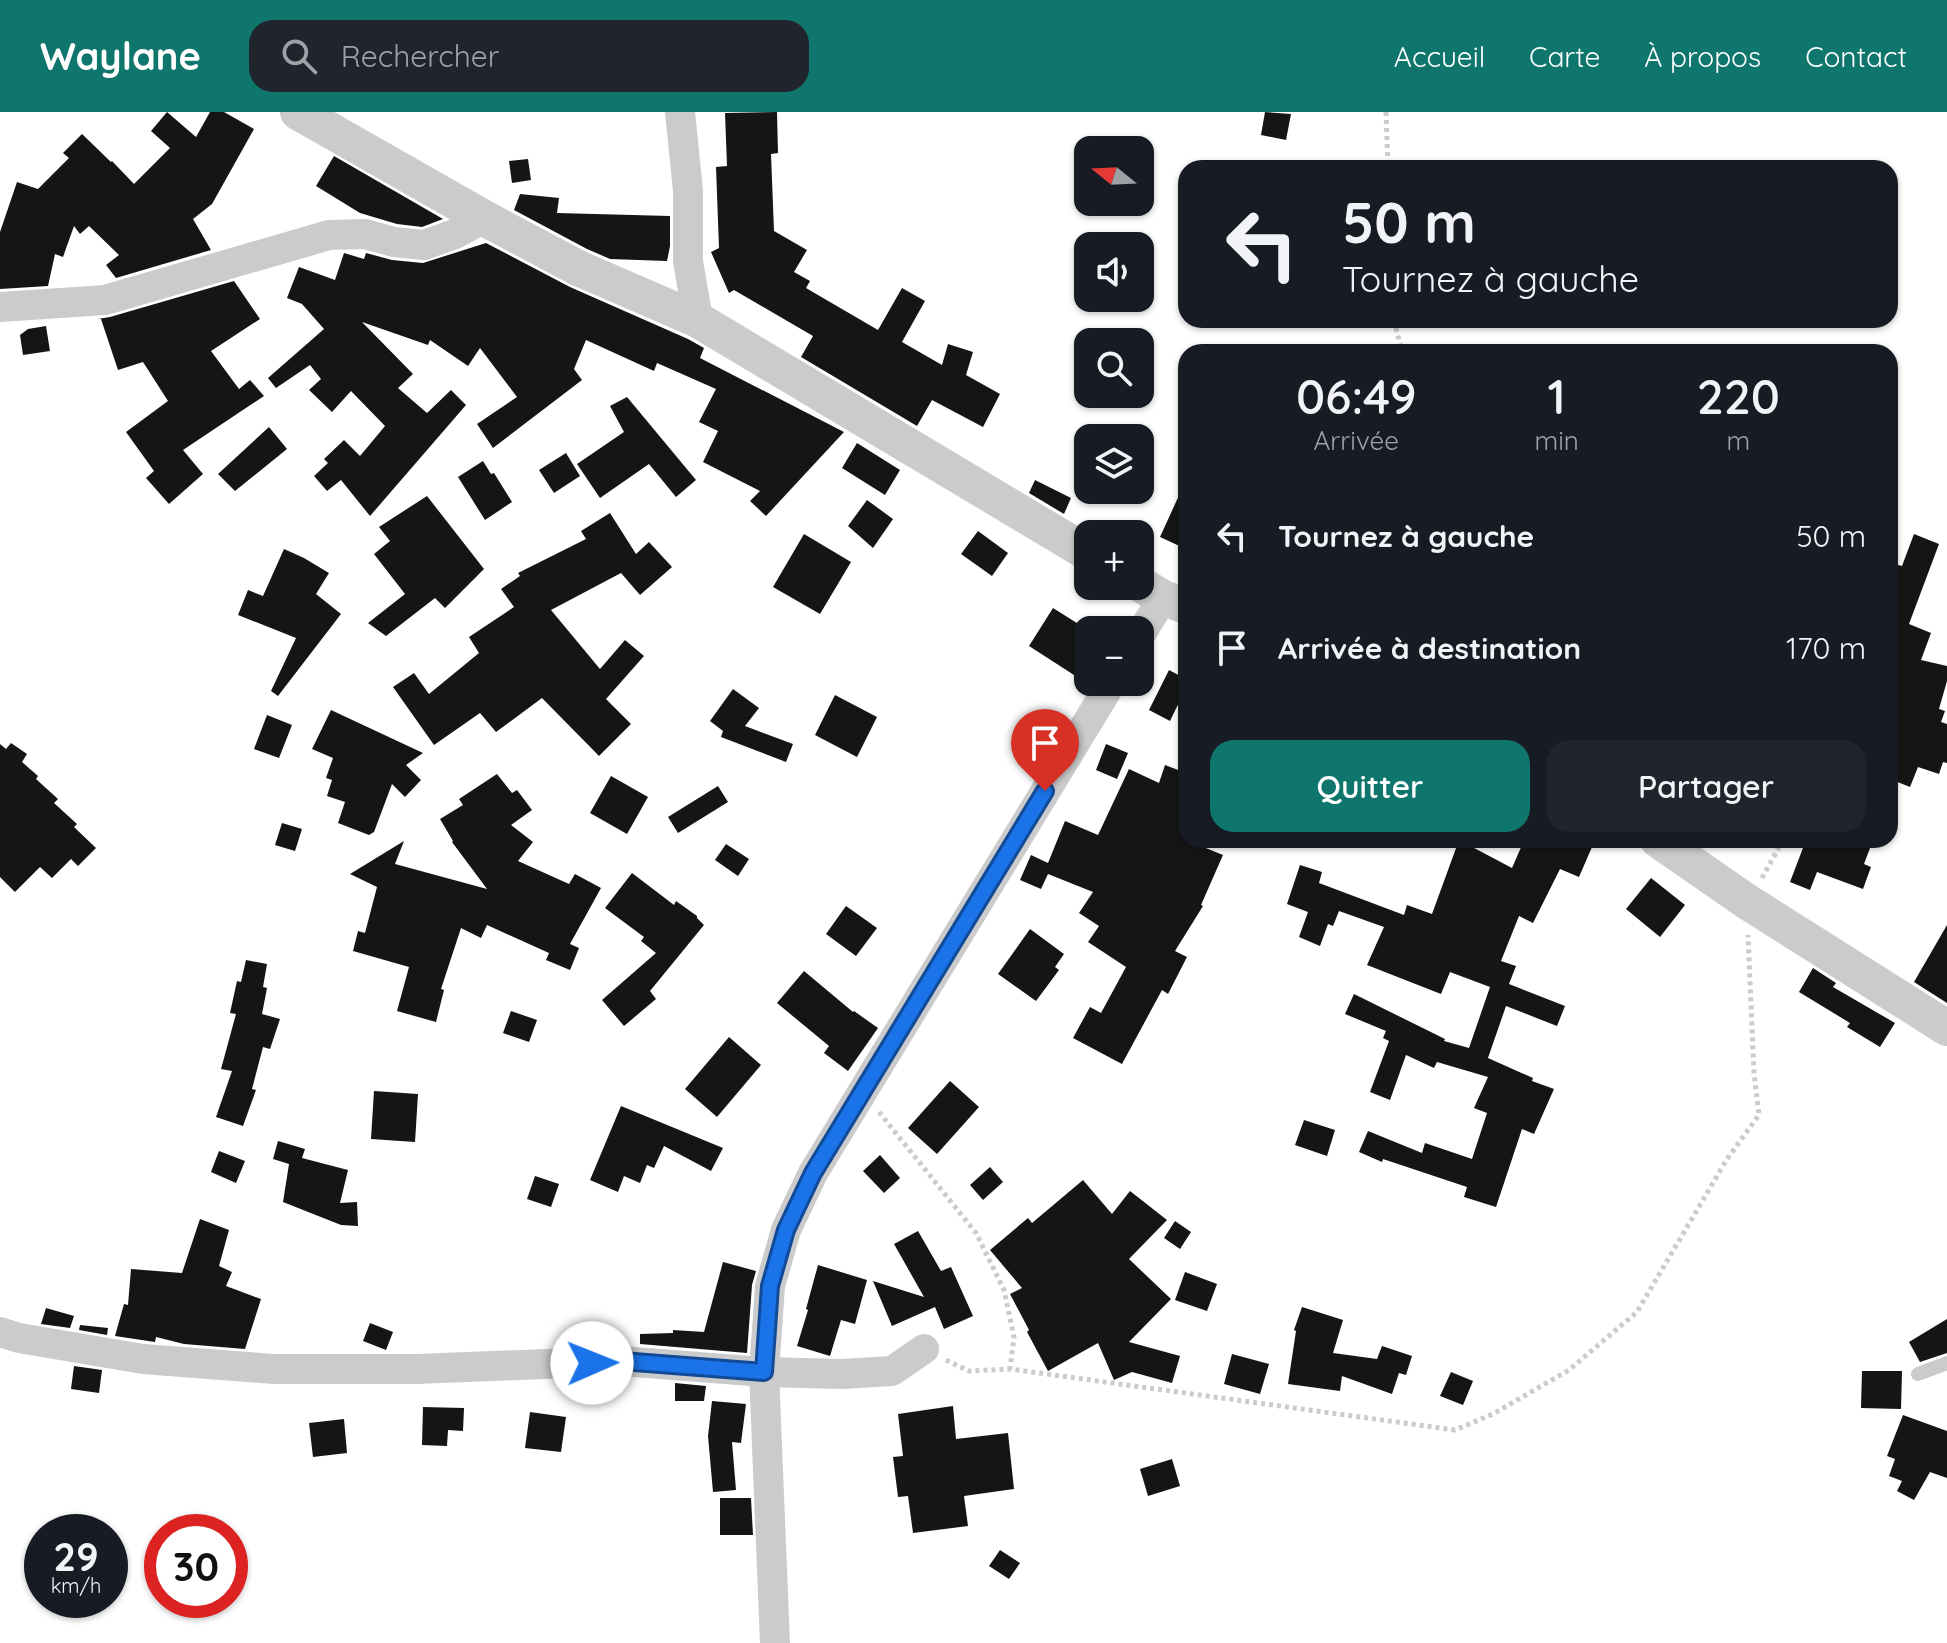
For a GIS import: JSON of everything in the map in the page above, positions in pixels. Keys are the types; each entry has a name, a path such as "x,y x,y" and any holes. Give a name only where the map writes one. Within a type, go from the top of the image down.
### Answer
{"street":[{"path":"298,112 578,268 698,320 1074,545"},
{"path":"680,112 688,191 688,261 698,320"},
{"path":"0,307 105,300 329,235 365,234 394,242 424,245 455,234 484,218"},
{"path":"1151,616 1163,596"},
{"path":"775,1643 764,1372 770,1286 786,1230 813,1173 1103,696"},
{"path":"1670,848 1746,901 1947,1028"},
{"path":"0,1332 143,1359 274,1369 417,1369 621,1361 764,1372 842,1374 892,1371 924,1349"}],"lane":[{"path":"1918,1374 1947,1363"}],"path":[{"path":"1386,112 1388,160"},
{"path":"924,1349 969,1371 1010,1369 1455,1430 1493,1414 1569,1370 1637,1312 1727,1159 1759,1115 1754,1073 1746,901 1778,848"},
{"path":"863,1092 976,1233 1004,1290 1014,1337 1010,1369"}],"building":[{"path":"167,112 196,137 210,112 224,112 254,129 212,204 193,219 211,250 116,278 106,265 119,255 89,226 80,234 74,226 63,257 55,254 48,286 0,289 0,232 17,182 38,189 69,158 63,153 82,134 134,184 170,148 151,131"},
{"path":"777,112 778,153 771,154 774,231 807,250 794,272 810,281 806,288 878,330 902,288 925,301 902,342 942,365 948,344 973,352 966,375 1000,394 983,427 932,400 917,426 801,357 813,336 734,290 729,293 711,252 719,248 716,167 727,166 725,113"},
{"path":"1265,112 1291,114 1286,140 1261,135"},
{"path":"334,156 443,219 422,227 397,224 360,213 316,186"},
{"path":"528,159 531,180 512,183 509,161"},
{"path":"520,194 559,198 557,213 670,216 667,261 610,259 587,249 514,210"},
{"path":"486,243 570,287 688,339 704,348 700,358 844,432 766,516 750,501 760,491 703,462 718,431 699,422 716,389 657,363 654,371 586,340 574,369 582,380 493,448 477,424 517,397 480,348 468,366 430,340 428,345 362,322 413,374 398,388 427,413 451,390 466,405 370,516 341,480 327,491 314,476 328,463 324,459 344,440 360,456 385,426 351,391 332,412 309,390 321,379 310,365 276,388 268,378 324,329 302,304 287,298 299,267 335,280 344,253 364,259 366,253 392,260 423,263"},
{"path":"234,281 260,319 211,351 239,389 250,380 264,396 183,450 203,474 169,504 146,478 154,471 126,432 168,401 143,362 118,370 101,319 98,319"},
{"path":"46,326 50,351 23,355 20,335 28,329"},
{"path":"627,397 696,480 676,497 649,464 600,498 577,464 624,432 610,406"},
{"path":"269,427 287,449 235,491 218,474"},
{"path":"857,443 900,470 885,495 842,468"},
{"path":"566,453 580,476 554,493 539,470"},
{"path":"483,461 512,502 485,520 458,477"},
{"path":"1035,480 1071,498 1064,514 1029,493"},
{"path":"427,496 484,569 445,608 435,598 386,636 368,623 405,594 374,554 390,541 379,527"},
{"path":"1178,498 1178,545 1160,537"},
{"path":"867,500 893,519 873,548 848,526"},
{"path":"610,513 636,554 649,542 672,567 640,595 621,573 551,610 600,669 625,640 644,656 606,699 631,724 599,756 542,698 496,732 480,713 434,745 393,687 414,673 429,694 479,653 469,637 514,607 501,589 520,576 518,573 586,539 581,531"},
{"path":"978,531 1008,553 992,576 961,554"},
{"path":"804,534 851,562 820,614 773,587"},
{"path":"1914,534 1939,544 1909,624 1931,633 1921,660 1947,666 1947,681 1939,709 1945,711 1941,722 1947,724 1947,763 1943,762 1939,774 1918,767 1910,787 1898,782 1898,565 1902,566"},
{"path":"284,549 329,573 316,594 341,614 278,696 271,691 296,638 238,615 248,590 263,596"},
{"path":"1053,608 1074,621 1074,675 1029,646"},
{"path":"1169,670 1178,675 1178,704 1170,721 1149,710"},
{"path":"733,689 759,708 745,726 793,744 786,762 721,737 723,731 710,721"},
{"path":"835,695 877,717 857,757 815,735"},
{"path":"331,710 423,753 406,765 421,780 405,797 392,784 374,832 369,835 338,823 345,802 327,796 332,780 326,778 333,758 312,749"},
{"path":"267,715 292,725 279,758 254,749"},
{"path":"11,743 27,754 22,762 58,799 54,803 77,824 74,827 96,848 78,866 71,859 52,878 40,867 15,892 0,877 0,744 6,749"},
{"path":"1106,744 1128,753 1117,779 1096,770"},
{"path":"1165,765 1178,770 1178,848 1206,848 1223,855 1203,906 1175,951 1187,957 1168,994 1162,990 1122,1064 1073,1038 1090,1007 1101,1013 1126,967 1088,942 1099,926 1079,913 1093,892 1048,874 1041,889 1020,880 1031,855 1048,863 1065,821 1098,835 1129,769 1159,783"},
{"path":"497,774 512,793 517,790 532,810 511,825 533,842 518,861 569,884 575,874 601,888 570,944 579,948 570,970 546,960 549,953 487,925 481,938 461,928 441,989 444,990 436,1022 397,1011 409,967 353,951 358,931 365,933 377,887 350,874 404,841 395,864 487,889 452,842 440,819 463,805 459,799"},
{"path":"611,776 648,797 627,834 590,813"},
{"path":"718,786 728,802 678,833 668,817"},
{"path":"282,823 302,829 295,851 275,845"},
{"path":"726,844 749,859 738,876 715,860"},
{"path":"1456,848 1474,848 1512,868 1521,848 1592,848 1579,877 1560,869 1533,923 1519,916 1501,961 1516,966 1509,984 1565,1006 1557,1026 1506,1006 1488,1058 1554,1089 1534,1134 1522,1129 1496,1207 1464,1197 1467,1187 1383,1159 1382,1162 1359,1152 1368,1131 1422,1153 1425,1143 1472,1159 1487,1113 1474,1108 1488,1077 1437,1062 1434,1068 1406,1055 1390,1100 1370,1092 1389,1041 1383,1038 1386,1031 1345,1014 1354,994 1444,1041 1469,1048 1490,987 1450,972 1441,994 1367,965 1384,927 1339,911 1333,926 1328,924 1320,946 1299,937 1308,912 1287,904 1300,865 1322,872 1319,883 1404,915 1407,905 1432,914"},
{"path":"1803,848 1870,848 1864,864 1871,867 1863,889 1817,872 1810,890 1790,882"},
{"path":"632,873 674,905 676,901 697,916 704,925 650,991 656,999 624,1026 602,1000 656,953 641,941 644,937 605,908"},
{"path":"1651,878 1685,905 1660,937 1626,909"},
{"path":"846,906 877,928 856,956 826,934"},
{"path":"1947,925 1947,1003 1914,982"},
{"path":"1030,929 1064,954 1055,967 1059,970 1036,1001 998,974"},
{"path":"246,960 267,964 262,1014 280,1019 270,1049 263,1047 252,1089 256,1090 243,1126 216,1117 232,1071 221,1069 236,1014 230,1013 237,981 241,982"},
{"path":"1813,968 1836,983 1833,987 1895,1023 1880,1047 1847,1027 1850,1023 1799,992"},
{"path":"804,971 853,1012 878,1028 848,1071 824,1053 829,1046 777,1003"},
{"path":"511,1011 537,1020 529,1042 503,1033"},
{"path":"729,1037 761,1065 717,1117 685,1089"},
{"path":"950,1081 979,1107 937,1154 908,1128"},
{"path":"374,1091 418,1094 415,1142 371,1139"},
{"path":"621,1106 723,1148 711,1171 664,1146 654,1168 647,1165 640,1183 624,1176 618,1192 590,1180"},
{"path":"1304,1120 1335,1130 1327,1156 1295,1145"},
{"path":"278,1141 305,1149 302,1158 348,1170 340,1203 357,1202 358,1226 341,1225 283,1202 289,1164 273,1159"},
{"path":"219,1151 245,1161 236,1183 211,1172"},
{"path":"880,1155 900,1178 884,1193 863,1171"},
{"path":"990,1167 1003,1182 983,1200 970,1185"},
{"path":"535,1176 559,1184 551,1207 527,1199"},
{"path":"1083,1180 1112,1214 1130,1191 1167,1220 1129,1259 1171,1299 1129,1342 1180,1356 1172,1383 1132,1372 1114,1380 1098,1343 1048,1371 1010,1294 1022,1288 990,1250 1028,1218 1032,1223"},
{"path":"200,1219 229,1230 219,1266 232,1272 226,1286 261,1299 245,1349 184,1344 156,1337 155,1342 115,1336 124,1304 128,1305 131,1269 182,1273"},
{"path":"1175,1221 1191,1232 1180,1249 1164,1238"},
{"path":"918,1231 941,1271 951,1267 973,1316 944,1329 935,1307 892,1326 873,1281 924,1297 894,1244"},
{"path":"723,1262 756,1271 752,1285 747,1353 640,1344 640,1334 673,1333 673,1330 704,1332"},
{"path":"818,1265 867,1280 855,1324 841,1320 830,1356 797,1346"},
{"path":"1185,1272 1217,1284 1207,1311 1175,1300"},
{"path":"1302,1307 1343,1320 1333,1353 1377,1359 1382,1346 1412,1356 1406,1375 1399,1373 1392,1394 1342,1376 1340,1391 1288,1384 1294,1330"},
{"path":"46,1308 74,1316 70,1328 41,1324"},
{"path":"1947,1319 1947,1353 1920,1362 1909,1342"},
{"path":"370,1323 393,1332 386,1350 363,1341"},
{"path":"80,1325 108,1328 107,1335 79,1330"},
{"path":"1232,1354 1269,1364 1260,1394 1224,1384"},
{"path":"74,1366 102,1370 99,1393 71,1389"},
{"path":"1862,1371 1902,1371 1901,1409 1861,1408"},
{"path":"1451,1372 1473,1381 1463,1405 1440,1396"},
{"path":"675,1383 706,1386 704,1401 675,1401"},
{"path":"712,1401 746,1404 741,1443 732,1442 736,1490 713,1492 708,1436"},
{"path":"953,1406 956,1439 1008,1433 1014,1489 964,1496 968,1526 913,1533 908,1496 898,1497 893,1457 903,1456 898,1414"},
{"path":"423,1407 464,1408 463,1431 448,1430 447,1446 422,1445"},
{"path":"530,1412 566,1417 561,1452 525,1448"},
{"path":"1903,1415 1947,1431 1947,1478 1930,1472 1914,1500 1897,1491 1902,1481 1889,1476 1895,1459 1887,1456"},
{"path":"344,1419 347,1453 313,1457 309,1423"},
{"path":"1172,1459 1180,1486 1148,1496 1140,1469"},
{"path":"720,1498 751,1498 753,1535 720,1535"},
{"path":"1000,1550 1020,1563 1009,1579 989,1566"}],"route":[{"path":"592,1363 621,1361 764,1372 770,1286 786,1230 813,1173 1045,791"}]}
